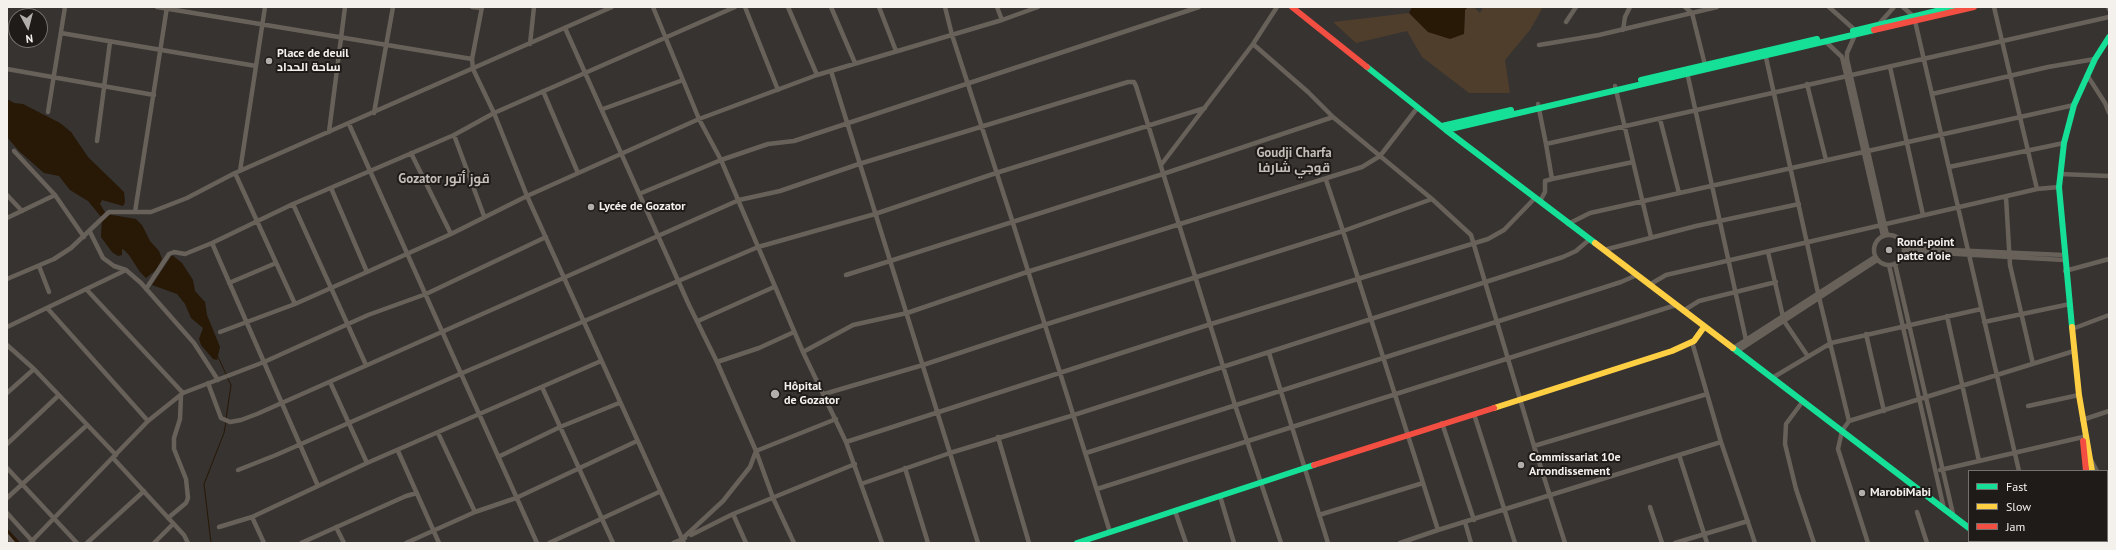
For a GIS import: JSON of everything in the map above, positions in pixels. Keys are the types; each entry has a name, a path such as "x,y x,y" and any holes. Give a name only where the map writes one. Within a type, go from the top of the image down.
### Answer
{"main road":[{"path":"1292,7 1568,224 1590,239 1968,527"},
{"path":"1444,128 1616,87 1856,33 1954,8 1974,7"},
{"path":"1687,72 1705,65 1825,41 1856,33 1878,25 1915,19"},
{"path":"2092,470 2079,395 2064,258 2059,187 2064,143 2074,105 2095,59 2109,37"},
{"path":"1077,543 1442,423 1520,400 1672,351 1692,342 1704,326"},
{"path":"2083,422 2086,470"}],"street":[{"path":"48,112 65,7"},
{"path":"157,7 472,59"},
{"path":"265,7 238,172 257,222 295,304"},
{"path":"329,132 340,38 346,7"},
{"path":"374,113 393,7"},
{"path":"472,7 482,8 472,59 474,69 494,112 528,196 619,403 683,541"},
{"path":"530,44 534,7"},
{"path":"7,279 39,266 71,248 90,232 109,212 151,212 186,198 238,172 612,7"},
{"path":"653,7 699,119 721,160 739,200 774,287 846,442 882,543"},
{"path":"146,289 169,254 174,252 185,254 212,243 293,204 454,134 494,112 735,7"},
{"path":"745,7 778,90"},
{"path":"788,7 817,75"},
{"path":"831,7 855,63"},
{"path":"879,7 896,51"},
{"path":"945,7 967,83 1012,220 1027,272 1074,415 1110,532"},
{"path":"997,7 1002,20"},
{"path":"220,332 295,304 367,272 451,234 484,216 699,119 817,75 1002,20 1038,7"},
{"path":"639,194 721,160 768,144 794,140 1199,7"},
{"path":"1161,165 1253,44 1277,7"},
{"path":"1566,22 1576,7"},
{"path":"1623,30 1625,17 1629,7"},
{"path":"1685,7 1692,13 1705,65"},
{"path":"1540,45 1623,30 1718,7"},
{"path":"1829,7 1856,33 1847,53 1848,75"},
{"path":"1878,25 1894,7"},
{"path":"1903,7 1915,19 1967,252 2019,470"},
{"path":"1994,7 2037,189"},
{"path":"135,212 167,8"},
{"path":"1546,144 2109,16"},
{"path":"565,28 603,109 639,194 717,362 756,450 773,498 794,543"},
{"path":"60,33 256,66"},
{"path":"1825,41 1842,57 1848,75 1885,235"},
{"path":"97,141 110,42"},
{"path":"1253,44 1308,92 1333,117 1466,229 1474,242 1496,322 1549,496 1565,543"},
{"path":"1765,53 1819,296 1850,421"},
{"path":"1932,94 2073,62 2095,59"},
{"path":"1890,67 1923,216"},
{"path":"7,69 154,95"},
{"path":"831,71 978,543"},
{"path":"1687,72 1748,342"},
{"path":"2087,75 2105,103 2109,113"},
{"path":"603,109 684,80"},
{"path":"208,384 221,418 230,422 257,414 659,237 739,200 780,191 859,164 982,126 1128,82 1134,82 1225,367 1235,405 1281,543"},
{"path":"1807,84 1826,160"},
{"path":"1616,87 1624,127 1651,237"},
{"path":"543,91 578,173"},
{"path":"1538,105 1552,179"},
{"path":"1568,224 1590,213 1941,133 2074,105"},
{"path":"803,352 853,325 907,313 1027,272 1326,180 1362,167 1380,156 1418,107"},
{"path":"238,470 300,445 460,374 758,247 875,214 996,173 1205,108"},
{"path":"846,274 1012,220 1163,174 1333,117"},
{"path":"1660,119 1679,193"},
{"path":"349,124 537,543"},
{"path":"454,134 484,216"},
{"path":"1949,167 2064,143"},
{"path":"14,151 55,195 84,237"},
{"path":"411,153 451,234"},
{"path":"846,442 1211,324 1474,242 1488,239 1504,230 1538,200 1545,192 1545,181 1633,162"},
{"path":"2060,174 2109,176"},
{"path":"1326,180 1438,530"},
{"path":"1649,285 1666,275 2037,189 2059,187"},
{"path":"331,188 367,272"},
{"path":"7,195 22,211"},
{"path":"7,218 55,195"},
{"path":"2006,197 2009,255 2033,364"},
{"path":"824,394 923,365 1044,325 1343,231 1432,199"},
{"path":"293,204 332,287 366,365"},
{"path":"1604,250 1721,220 1799,204"},
{"path":"90,232 103,258 114,266 126,270 146,289 194,343 218,380"},
{"path":"1885,235 1896,236 1900,239 1904,250 1901,259 1895,264 1889,265 1876,258 1874,247 1879,238 1885,235"},
{"path":"7,513 32,542 148,421 182,394 264,362 348,324 426,294 546,237"},
{"path":"861,484 998,437 1074,415 1225,367 1563,257 1576,250 1590,239"},
{"path":"212,243 318,486"},
{"path":"1904,250 2064,258"},
{"path":"1768,252 1776,282 1783,319 1807,356"},
{"path":"1734,350 1876,258"},
{"path":"2066,271 2109,259"},
{"path":"229,283 276,262"},
{"path":"1895,264 1953,516"},
{"path":"1889,265 1944,509"},
{"path":"39,266 49,292"},
{"path":"7,327 48,309 126,270"},
{"path":"1086,453 1382,357 1621,282 1637,275"},
{"path":"1683,311 1699,301 1776,282"},
{"path":"698,321 774,287"},
{"path":"87,290 182,394 180,419 174,438 174,449 186,479 188,498 186,503 168,518"},
{"path":"1984,322 2021,313 2070,304"},
{"path":"1097,489 1676,305"},
{"path":"48,309 148,421"},
{"path":"1772,378 1831,342 1981,309"},
{"path":"1947,316 1980,461"},
{"path":"2072,329 2109,316"},
{"path":"717,362 759,348 794,332"},
{"path":"1866,334 1884,411"},
{"path":"1692,342 1721,442 1755,543"},
{"path":"7,345 34,369 87,425 188,543"},
{"path":"1868,543 1838,449 1842,431 1850,421 2074,351"},
{"path":"1268,353 1282,390 1304,468 1328,543"},
{"path":"219,527 252,516 367,463 601,361"},
{"path":"7,393 34,369"},
{"path":"330,382 367,463"},
{"path":"542,387 613,543"},
{"path":"1534,446 1708,394"},
{"path":"2028,406 2079,395"},
{"path":"7,444 58,396"},
{"path":"1803,402 1786,424 1785,444 1796,489 1814,543"},
{"path":"498,457 560,427 619,403"},
{"path":"2083,422 2109,411"},
{"path":"1474,414 1515,543"},
{"path":"683,541 723,501 750,467 756,450 836,419"},
{"path":"1442,423 1474,520"},
{"path":"7,498 87,425"},
{"path":"438,433 475,512"},
{"path":"998,437 1029,543"},
{"path":"1936,471 2083,438"},
{"path":"406,543 475,512 516,498 636,441"},
{"path":"1400,543 1721,442"},
{"path":"398,450 439,543"},
{"path":"1679,455 1707,543"},
{"path":"2090,458 2096,470"},
{"path":"673,543 683,541 733,514 855,464"},
{"path":"7,468 77,543"},
{"path":"905,468 928,543"},
{"path":"1319,515 1423,483"},
{"path":"87,543 144,492"},
{"path":"549,543 659,492"},
{"path":"301,543 406,496 417,493"},
{"path":"1220,496 1234,543"},
{"path":"1650,507 1662,543"},
{"path":"1175,511 1186,543"},
{"path":"1918,512 1927,543"},
{"path":"733,514 746,543"},
{"path":"252,516 264,543"},
{"path":"1675,543 1748,521"},
{"path":"1465,522 1471,543"},
{"path":"154,543 173,524"},
{"path":"336,527 344,543"},
{"path":"7,536 13,543"},
{"path":"1418,537 1420,543"}],"shaded area":[{"path":"1412,7 1468,7 1465,10 1464,34 1450,39 1428,32 1409,13"},
{"path":"1468,7 1474,7 1480,13 1483,7 1543,7 1530,30 1505,60 1510,93 1469,93 1422,57 1407,31 1356,43 1333,22 1409,13 1428,32 1464,34 1465,9"},
{"path":"7,99 14,103 23,104 60,123 71,132 88,157 124,192 125,202 123,206 102,200 100,204 106,214 136,219 142,225 150,241 159,251 162,259 156,270 146,278 124,250 122,249 122,255 118,256 112,252 101,237 102,218 88,201 70,190 59,176 44,173 19,151 7,137"},
{"path":"172,255 182,263 193,280 195,291 205,302 207,315 220,347 217,360 213,359 201,345 199,339 203,328 191,318 185,304 177,294 152,285"}],"waterway":[{"path":"218,357 226,374"},
{"path":"226,419 231,385 227,377"},
{"path":"211,543 204,484 224,433 226,422"},
{"path":"7,531 18,543"}],"traffic: fast":[{"path":"1853,31 1953,7"},
{"path":"1446,130 1874,30"},
{"path":"2072,327 2059,187 2064,143 2074,105 2095,59 2109,37"},
{"path":"1641,80 1817,39"},
{"path":"1367,67 1446,130 1595,243"},
{"path":"1442,126 1511,110"},
{"path":"1733,348 1968,527"},
{"path":"1077,543 1314,465"}],"traffic: slow":[{"path":"1595,243 1733,348"},
{"path":"1494,408 1672,351 1694,341 1704,327"},
{"path":"2072,327 2079,395 2092,470"}],"traffic: jam":[{"path":"1292,7 1367,67"},
{"path":"1874,30 1974,7"},
{"path":"1314,465 1494,408"},
{"path":"2083,441 2086,470"}],"place":[{"name":"Place de deuil ساحة الحداد","path":"269,61"},
{"name":"Lycée de Gozator","path":"591,207"},
{"name":"Rond-point patte d'oie","path":"1889,250"},
{"name":"Hôpital de Gozator","path":"775,394"},
{"name":"Commissariat 10e Arrondissement","path":"1521,465"},
{"name":"MarobiMabi","path":"1862,493"}],"district":[{"name":"Goudji Charfa قوجي شارفا","path":"1294,160"},
{"name":"Gozator قوز أتور","path":"444,179"}]}
